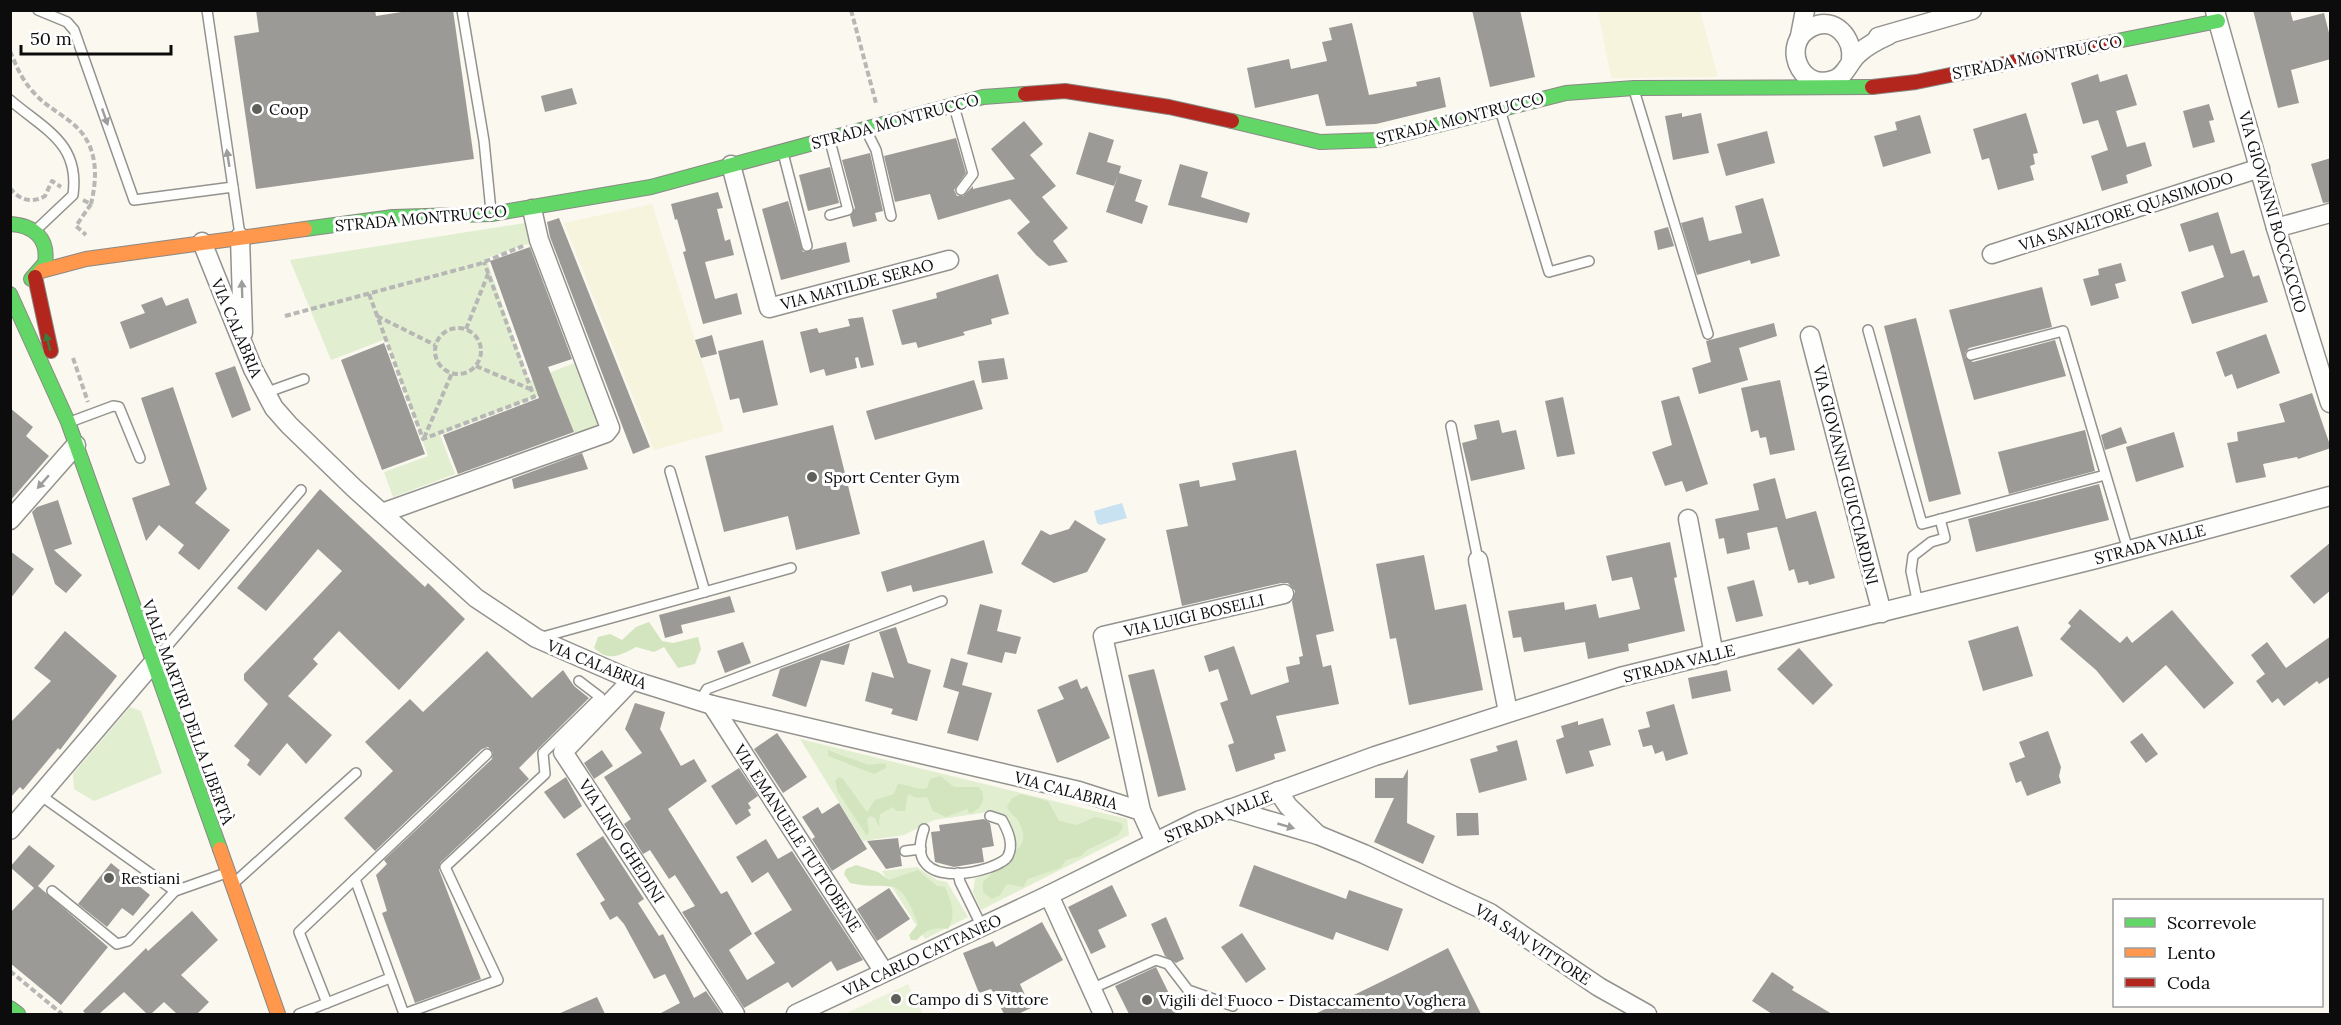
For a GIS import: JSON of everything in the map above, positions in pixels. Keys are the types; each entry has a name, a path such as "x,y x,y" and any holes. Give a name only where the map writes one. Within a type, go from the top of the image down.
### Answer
{"street":[{"path":"1805,10 1796,45 1796,66 1800,80 1814,89"},
{"path":"1820,10 1851,45 1844,76"},
{"name":"STRADA MONTRUCCO","path":"1800,36 1816,25 1865,38 1889,35 1972,10"},
{"name":"STRADA MONTRUCCO","path":"1796,66 1816,81 1825,82 1844,76 1916,82 2216,16"},
{"name":"VIA GIOVANNI BOCCACCIO","path":"2216,16 2276,228 2331,403"},
{"name":"STRADA MONTRUCCO","path":"38,274 86,259 202,242 393,218 491,214 651,187 983,97 1065,91 1169,107 1320,142 1378,140 1500,107 1566,93 1634,88 1814,89 1844,76 1865,48 1889,35"},
{"path":"1776,88 1787,81 1796,66"},
{"name":"VIA MATILDE SERAO","path":"731,165 769,308 949,260"},
{"name":"VIA SAVALTORE QUASIMODO","path":"1992,254 2260,168"},
{"path":"10,208 16,224 40,236"},
{"path":"382,513 606,434 610,428 539,240 532,208"},
{"path":"2276,228 2331,213"},
{"name":"STRADA MONTRUCCO","path":"40,236 63,252 86,259"},
{"name":"VIALE MARTIRI DELLA LIBERTÀ","path":"40,236 46,257 38,274 42,321 67,421"},
{"path":"240,237 244,341"},
{"name":"VIA CALABRIA","path":"202,242 265,393 289,425 476,598 536,639 632,680 706,703 1079,791 1141,811"},
{"path":"10,282 27,281 38,274"},
{"name":"VIALE MARTIRI DELLA LIBERTÀ","path":"10,294 76,445 278,1014"},
{"name":"VIA GIOVANNI GUICCIARDINI","path":"1810,336 1882,613"},
{"path":"10,520 76,445"},
{"name":"STRADA VALLE","path":"1049,896 1200,820 1508,712 1620,677 1918,604 2331,496"},
{"path":"1688,519 1714,655"},
{"path":"1478,560 1508,712"},
{"name":"VIA LUIGI BOSELLI","path":"1141,811 1103,636 1284,594"},
{"path":"10,830 153,663"},
{"name":"VIA LINO GHEDINI","path":"632,680 563,752 735,1014"},
{"name":"VIA EMANUELE TUTTOBENE","path":"706,703 884,972"},
{"name":"VIA SAN VITTORE","path":"1278,791 1288,806 1318,835"},
{"name":"VIA SAN VITTORE","path":"1229,809 1318,835 1490,913 1599,987 1647,1014"},
{"path":"1141,811 1155,842"},
{"path":"1049,896 1103,1014"},
{"name":"VIA CARLO CATTANEO","path":"796,1014 1049,896"},
{"path":"10,1008 18,1014"}],"lane":[{"path":"38,10 62,15 74,30 134,200 233,187"},
{"path":"207,10 240,237"},
{"path":"462,10 484,141 491,214"},
{"path":"1634,88 1708,334"},
{"path":"10,100 54,136 66,149 74,168 73,195 40,236"},
{"path":"953,105 973,174 961,190"},
{"path":"1500,107 1549,272 1589,261"},
{"path":"865,128 876,150 891,216"},
{"path":"829,138 848,210 830,215"},
{"path":"782,151 807,246"},
{"path":"1868,330 1922,524 2105,475"},
{"path":"1971,355 2063,331 2128,550"},
{"path":"265,393 304,379"},
{"path":"67,421 113,406 119,407 140,458"},
{"path":"1451,426 1478,560"},
{"path":"670,471 705,592"},
{"path":"153,663 301,490"},
{"path":"1918,604 1911,571 1913,556 1931,542 1945,538 1940,519"},
{"path":"536,639 791,568"},
{"path":"706,703 707,689 942,601"},
{"path":"355,879 404,1014 498,980 445,867 545,774 543,753 600,697 579,681"},
{"path":"327,1004 299,932 486,754"},
{"path":"52,891 117,944 128,941 175,891 230,878 356,773"},
{"path":"40,795 175,891"},
{"path":"924,829 919,842 922,861 929,869 948,875 1001,864 1008,857 1011,846 1008,830 1002,820 990,816"},
{"path":"905,851 921,849"},
{"path":"958,873 960,882 982,927"},
{"path":"1091,989 1156,960 1168,964 1188,990 1233,1006"},
{"path":"299,1014 390,978"}],"path":[{"path":"851,10 882,124"},
{"path":"285,316 484,262 539,240"},
{"path":"423,439 534,397 484,262"},
{"path":"466,329 488,274"},
{"path":"369,294 423,439"},
{"path":"377,316 435,345"},
{"path":"466,329 477,338 480,345 479,359 476,366 465,373 452,373 440,365 435,345 447,330 466,329"},
{"path":"476,366 531,390"},
{"path":"423,439 452,373"},
{"path":"10,971 62,1014"}],"shaded area":[{"path":"1598,11 1700,11 1718,77 1611,78"},
{"path":"652,204 724,431 654,450 564,223"}],"green space":[{"path":"525,223 531,243 486,258 529,381 577,362 601,427 576,437 557,389 440,435 455,474 393,497 384,472 428,456 386,339 331,360 290,260"},
{"path":"649,622 662,641 673,643 698,637 701,649 695,664 678,668 664,647 654,652 636,647 614,656 604,655 594,648 598,637 610,634 622,640 636,627"},
{"path":"130,707 141,711 162,773 94,801 74,789 73,774"},
{"path":"800,739 1127,819 1129,835 981,910 973,892 975,879 990,870 1013,847 1005,819 988,812 934,820 904,835 863,841"},
{"path":"828,750 866,764 886,764 886,768 874,774 828,756"},
{"path":"940,776 954,787 979,787 983,799 978,809 970,814 967,809 946,817 933,811 927,797 917,798 908,794 905,811 896,811 893,807 880,814 879,827 875,818 870,816 867,819 869,832 867,836 838,792 835,781 839,777 843,779 867,812 875,800 894,794 898,784 924,789 927,788 930,779"},
{"path":"1021,794 1048,801 1059,821 1077,825 1095,817 1121,823 1123,827 1118,835 1087,850 1081,856 1066,860 1060,868 1028,879 1023,887 1007,884 1000,895 992,899 983,892 983,882 1023,841 1019,822 1007,807 1012,798"},
{"path":"856,865 878,872 889,880 918,870 937,886 945,887 953,913 948,929 931,930 917,940 911,940 909,935 918,924 905,896 893,887 850,883 844,874 846,869"},
{"path":"917,867 937,880 947,882 968,917 925,939 882,871"},
{"name":"Campo di S Vittore","path":"908,984 923,1014 845,1014"}],"water":[{"path":"1122,503 1127,518 1100,525 1097,523 1094,511"}],"building":[{"path":"256,10 375,10 376,16 414,10 453,10 474,159 256,189 234,36 259,32"},
{"path":"1472,10 1520,10 1535,77 1490,87"},
{"path":"2253,10 2290,10 2293,21 2324,13 2331,41 2331,59 2291,70 2299,103 2278,108"},
{"path":"1352,23 1369,95 1417,86 1416,82 1440,77 1446,107 1376,124 1326,126 1318,94 1255,108 1247,68 1289,59 1291,69 1327,61 1322,42 1332,40 1329,28"},
{"path":"2098,74 2100,82 2127,74 2137,105 2116,111 2127,147 2145,142 2152,166 2126,175 2128,183 2102,191 2091,156 2108,150 2098,120 2083,124 2071,83"},
{"path":"572,88 577,104 545,112 541,96"},
{"path":"2209,104 2214,120 2209,121 2215,142 2193,148 2183,111"},
{"path":"1682,113 1682,117 1701,113 1709,153 1673,160 1665,116"},
{"path":"2026,113 2038,153 2033,154 2035,164 2030,166 2034,180 1998,190 1989,158 1982,160 1973,129"},
{"path":"1920,115 1931,153 1883,167 1874,136 1897,130 1895,122"},
{"path":"1024,121 1043,144 1030,155 1056,186 1042,197 1068,228 1053,241 1068,262 1049,266 1036,255 1017,233 1030,222 1010,199 938,220 930,194 895,202 884,156 956,138 966,173 954,190 957,196 963,196 973,186 973,189 1015,179 991,149"},
{"path":"1767,131 1775,163 1726,176 1717,144"},
{"path":"1089,132 1114,140 1107,162 1121,166 1119,173 1142,180 1135,201 1148,206 1142,224 1106,212 1118,175 1114,186 1076,174"},
{"path":"870,153 883,211 875,213 877,221 853,227 850,216 855,208 842,160"},
{"path":"2331,158 2331,202 2323,203 2311,164"},
{"path":"1180,164 1208,172 1201,197 1250,213 1247,223 1168,205"},
{"path":"830,167 839,203 808,211 799,175"},
{"path":"718,192 723,208 717,209 725,241 730,239 734,255 705,262 715,299 737,293 742,314 703,324 683,252 686,251 671,204"},
{"path":"1763,198 1780,256 1751,264 1750,260 1697,275 1681,223 1703,217 1709,241 1742,233 1735,206"},
{"path":"788,201 803,252 846,242 850,262 781,280 762,209"},
{"path":"2218,212 2231,254 2244,250 2253,277 2259,275 2268,302 2192,324 2181,292 2224,277 2213,245 2189,252 2180,224"},
{"path":"559,218 650,447 633,454 550,237 547,222"},
{"path":"1668,227 1674,246 1658,250 1654,231"},
{"path":"530,247 572,359 548,367 574,432 458,474 443,435 539,398 490,261"},
{"path":"2121,263 2126,281 2115,284 2119,298 2091,306 2083,279 2099,275 2098,269"},
{"path":"998,274 1009,314 991,319 992,324 963,332 965,335 918,348 916,342 902,345 892,310 937,298 936,293"},
{"path":"2042,287 2052,327 1969,348 1965,357 1973,362 2055,340 2066,376 1974,400 1949,310"},
{"path":"162,297 166,306 188,298 197,323 130,349 120,322 145,313 141,305"},
{"path":"863,317 874,365 861,368 858,357 855,358 857,368 826,376 824,369 810,373 800,332 817,328 819,333 850,326 848,319"},
{"path":"1916,318 1961,494 1929,502 1884,326"},
{"path":"1774,323 1777,336 1739,348 1748,380 1699,394 1692,368 1711,362 1706,341"},
{"path":"2266,334 2280,373 2237,389 2232,374 2225,377 2216,352"},
{"path":"712,335 717,354 701,358 695,340"},
{"path":"763,340 778,405 743,413 739,398 730,400 718,351"},
{"path":"384,343 425,454 382,470 341,360"},
{"path":"1004,358 1008,379 982,383 978,361"},
{"path":"235,366 251,410 232,418 215,373"},
{"path":"974,380 983,409 875,440 866,411"},
{"path":"1780,380 1795,450 1770,455 1766,437 1760,438 1758,430 1751,432 1741,388"},
{"path":"173,387 207,489 195,503 230,530 199,570 178,553 184,545 159,525 146,541 132,498 170,485 141,398"},
{"path":"2312,393 2331,448 2298,459 2297,457 2263,464 2266,477 2236,483 2227,443 2238,441 2237,432 2285,422 2279,404"},
{"path":"1679,396 1708,484 1686,492 1682,481 1665,486 1652,452 1672,445 1661,401"},
{"path":"1563,397 1575,454 1557,457 1545,401"},
{"path":"10,408 33,427 26,436 49,456 10,501"},
{"path":"1499,420 1502,433 1516,430 1525,469 1471,481 1462,443 1477,439 1474,425"},
{"path":"833,425 860,534 796,550 788,516 724,532 705,456"},
{"path":"2121,427 2127,443 2105,450 2101,435"},
{"path":"2085,430 2095,471 2009,494 1998,452"},
{"path":"2174,432 2184,467 2136,482 2126,447"},
{"path":"1296,450 1334,631 1316,635 1323,667 1331,665 1339,704 1276,716 1286,751 1274,754 1275,759 1236,772 1228,745 1234,743 1220,703 1228,700 1218,669 1209,672 1204,656 1234,646 1251,695 1289,682 1286,667 1300,664 1299,657 1303,656 1292,602 1295,591 1288,583 1281,583 1182,606 1166,530 1188,526 1179,484 1199,480 1200,487 1236,480 1232,463"},
{"path":"582,453 588,469 514,489 512,479"},
{"path":"1775,478 1786,519 1816,511 1835,578 1809,585 1808,581 1798,583 1794,569 1789,571 1777,527 1747,533 1750,549 1727,554 1724,538 1719,539 1715,519 1759,510 1753,484"},
{"path":"2099,484 2109,520 1976,552 1968,519"},
{"path":"320,489 425,587 428,583 465,619 399,690 339,631 313,659 318,664 288,696 332,735 306,764 287,743 260,776 247,765 250,760 234,746 268,704 244,680 244,674 342,571 318,549 266,611 237,588"},
{"path":"58,500 72,544 54,550 82,575 66,593 55,584 32,512 37,507"},
{"path":"1075,520 1106,539 1087,572 1054,583 1021,564 1041,530 1050,535 1069,529"},
{"path":"984,540 993,573 913,592 911,585 887,592 881,572"},
{"path":"1670,542 1677,577 1674,578 1685,631 1628,644 1629,651 1588,659 1585,642 1524,652 1521,637 1513,638 1508,611 1564,602 1565,610 1596,604 1599,618 1640,609 1632,577 1612,581 1606,556"},
{"path":"2331,542 2331,590 2314,604 2290,576"},
{"path":"10,551 34,569 10,599"},
{"path":"1424,555 1435,610 1466,604 1483,690 1409,705 1396,638 1390,639 1376,564"},
{"path":"1754,580 1763,616 1736,622 1727,587"},
{"path":"730,596 735,612 681,625 683,633 665,638 659,615"},
{"path":"980,604 1002,610 997,631 1021,637 1016,654 1005,652 1002,663 967,654"},
{"path":"2080,609 2120,643 2127,636 2132,643 2172,610 2234,683 2204,709 2166,665 2123,703 2096,670 2060,639 2071,626 2068,623"},
{"path":"2018,626 2033,676 1983,691 1968,641"},
{"path":"896,627 908,663 931,670 917,721 891,714 893,709 865,701 872,672 894,678 879,632"},
{"path":"65,631 117,676 60,750 58,748 23,790 20,787 10,798 10,723 51,681 34,668"},
{"path":"2331,636 2331,676 2319,684 2317,681 2284,706 2278,698 2272,703 2256,681 2265,674 2251,655 2267,642 2286,668"},
{"path":"743,642 751,663 725,673 717,651"},
{"path":"850,643 844,665 821,660 806,707 772,696 780,669"},
{"path":"1799,648 1833,685 1813,705 1777,669"},
{"path":"487,651 532,698 563,670 574,686 589,698 519,768 529,779 440,863 439,870 481,979 415,1003 382,913 387,911 376,875 387,864 384,860 492,759 493,752 488,747 482,749 375,851 344,818 393,771 365,742 410,699 423,712"},
{"path":"951,658 968,663 962,685 992,693 978,741 947,733 959,692 943,687"},
{"path":"1154,669 1186,790 1158,797 1128,675"},
{"path":"1727,670 1731,691 1692,699 1688,678"},
{"path":"1077,679 1081,689 1087,686 1110,738 1057,763 1037,710 1064,699 1058,687"},
{"path":"635,703 665,712 660,729 681,766 694,759 707,781 668,809 721,894 727,891 752,934 729,950 747,980 775,963 754,933 792,910 768,872 752,883 736,857 766,839 778,859 792,851 863,960 837,971 831,961 792,988 788,982 744,1008 682,912 695,906 675,875 669,879 650,850 643,854 624,824 631,819 604,777 642,753 625,729"},
{"path":"1674,704 1688,754 1666,761 1663,751 1655,754 1652,745 1643,747 1638,730 1650,727 1646,712"},
{"path":"1603,718 1611,745 1589,751 1594,766 1566,774 1556,740 1564,737 1561,726 1578,721 1578,725"},
{"path":"2048,731 2061,767 2059,776 2061,783 2027,796 2021,781 2016,783 2009,763 2025,757 2019,742"},
{"path":"777,733 807,777 783,793 754,749"},
{"path":"2142,733 2158,754 2146,763 2130,742"},
{"path":"1517,740 1527,780 1479,793 1470,759 1498,751 1496,746"},
{"path":"602,750 613,766 594,779 584,763"},
{"path":"739,768 758,796 748,803 751,815 736,825 711,786"},
{"path":"1408,769 1407,823 1435,836 1423,864 1374,842 1394,798 1375,798 1375,778 1403,778"},
{"path":"566,777 582,806 564,819 544,792"},
{"path":"839,803 867,849 832,871 812,839 815,837 802,817 818,807 822,814"},
{"path":"1456,813 1478,813 1479,835 1457,836"},
{"path":"984,819 990,823 994,846 982,848 984,862 954,867 935,862 931,832 940,831 939,825"},
{"path":"603,836 644,899 638,903 659,936 663,934 694,998 706,991 722,1014 659,1014 680,1003 665,974 654,979 624,924 617,916 610,920 600,903 605,900 576,854"},
{"path":"898,838 902,866 886,869 867,841"},
{"path":"29,845 55,866 38,886 108,947 61,1005 10,963 10,913 34,888 10,867"},
{"path":"111,863 150,895 133,916 122,908 107,927 78,904"},
{"path":"1254,865 1346,899 1349,890 1403,909 1388,951 1336,932 1333,940 1239,906"},
{"path":"1112,885 1127,916 1098,930 1106,947 1091,954 1068,907"},
{"path":"889,888 910,919 877,941 857,909"},
{"path":"192,911 218,940 181,975 209,1002 197,1014 177,1014 164,1002 151,1014 147,1014 124,992 99,1014 86,1014 83,1011 146,948 148,951"},
{"path":"1166,917 1184,959 1176,963 1165,956 1151,924"},
{"path":"1042,922 1063,960 1020,984 1031,1008 1018,1014 1004,1014 991,989 979,993 963,953 993,941 996,947"},
{"path":"1242,933 1266,969 1246,983 1221,947"},
{"path":"1448,948 1481,1014 1315,1014 1399,973"},
{"name":"Vigili del Fuoco - Distaccamento Voghera","path":"1156,967 1179,1014 1129,1014 1115,986"},
{"path":"1772,972 1794,987 1792,990 1832,1014 1772,1014 1752,1001"},
{"path":"597,997 605,1014 558,1014"}],"traffic: fast":[{"path":"2117,41 2218,21"},
{"path":"1232,121 1320,142 1378,140 1566,93 1634,88 1872,87"},
{"path":"305,229 393,217 491,214 651,187 983,97 1025,94"},
{"path":"10,224 26,227 38,234 42,240 46,254 45,263 31,279"},
{"path":"10,294 68,422 220,849"},
{"path":"10,1008 18,1014"}],"traffic: slow":[{"path":"41,271 86,259 305,229"},
{"path":"220,849 278,1014"}],"traffic: jam":[{"path":"1872,87 1916,82 2117,41"},
{"path":"1025,94 1065,91 1169,107 1232,121"},
{"path":"35,277 51,351"}],"place":[{"name":"Coop","path":"257,109"},
{"name":"Sport Center Gym","path":"812,477"},
{"name":"Restiani","path":"109,878"},
{"name":"Campo di S Vittore","path":"896,999"},
{"name":"Vigili del Fuoco - Distaccamento Voghera","path":"1147,1000"}]}
